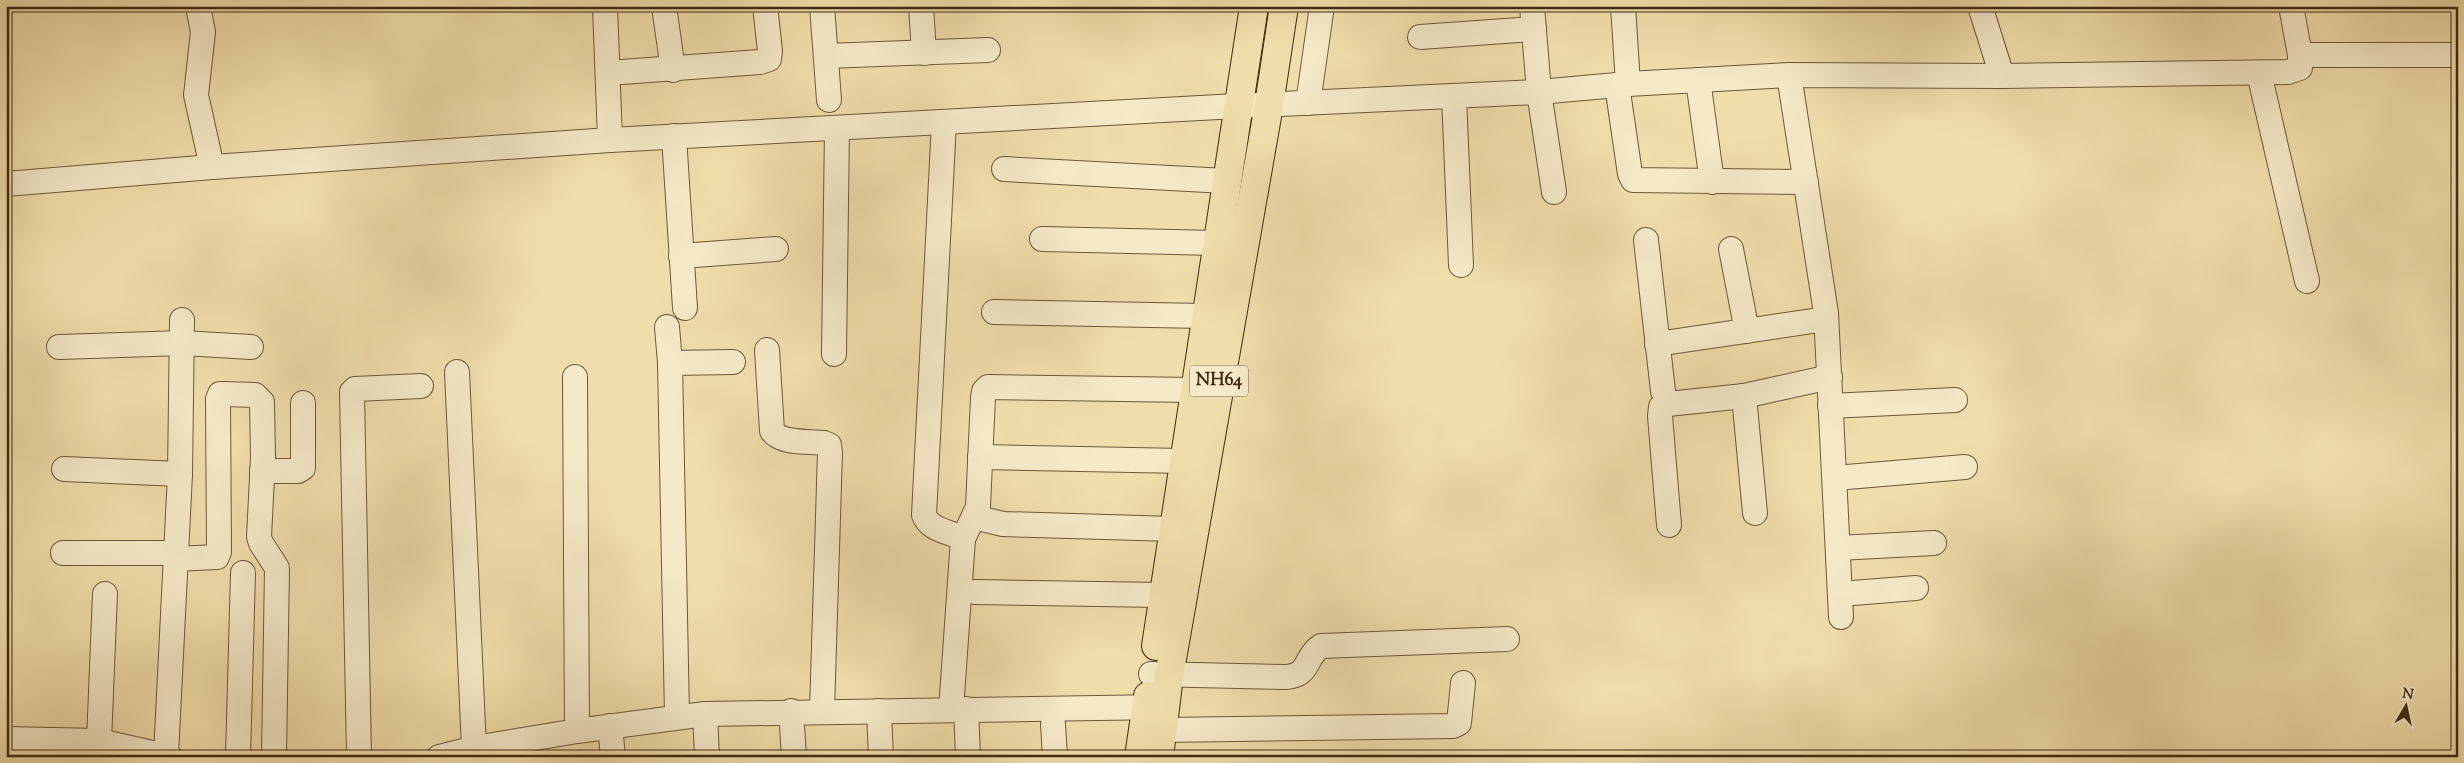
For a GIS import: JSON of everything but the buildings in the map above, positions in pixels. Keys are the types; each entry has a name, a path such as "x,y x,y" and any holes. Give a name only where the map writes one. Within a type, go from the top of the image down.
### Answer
{"highway":[{"name":"NH64","path":"1139,757 1158,725 1163,595 1237,106 1254,6"},
{"name":"NH64","path":"1160,675 1269,105 1284,6"}],"street":[{"path":"198,6 203,32 196,95 212,167"},
{"path":"605,6 610,140"},
{"path":"664,6 673,70"},
{"path":"608,73 673,70 760,62 769,59 770,51 765,6"},
{"path":"822,6 829,100"},
{"path":"921,6 924,53"},
{"path":"1308,103 1322,6"},
{"path":"1622,6 1622,85 1630,174 1633,180 1806,182"},
{"path":"1980,6 2002,76"},
{"path":"6,184 212,167 674,136 1539,92 1789,75 2002,76 2288,72 2300,68 2300,55 2291,6"},
{"path":"1420,38 1533,18 1539,92 1554,192"},
{"path":"826,56 988,50"},
{"path":"2300,55 2454,55"},
{"path":"2259,73 2308,281"},
{"path":"1789,75 1826,319 1841,617"},
{"path":"1698,80 1712,182"},
{"path":"1454,96 1461,265"},
{"path":"944,122 924,515 926,522 932,527 963,540"},
{"path":"834,354 837,128"},
{"path":"674,136 684,308"},
{"path":"1004,169 1226,181"},
{"path":"1042,239 1217,243"},
{"path":"1646,240 1663,391"},
{"path":"1731,248 1747,331"},
{"path":"681,256 776,249"},
{"path":"994,312 1205,316"},
{"path":"1657,344 1826,319"},
{"path":"6,739 37,748 99,741 123,751 168,756 175,556 180,474 182,320"},
{"path":"668,327 677,716"},
{"path":"59,347 183,343 251,347"},
{"path":"768,350 772,431 776,436 784,439 829,445 822,711"},
{"path":"670,363 733,362"},
{"path":"457,372 474,748"},
{"path":"575,376 577,731"},
{"path":"1669,525 1660,416 1661,407 1668,404 1744,396 1830,377"},
{"path":"358,757 352,392 355,389 421,386"},
{"path":"968,757 959,709 963,540 978,507 982,397 984,391 988,387 1194,390"},
{"path":"63,553 214,559 219,552 218,399 220,394 255,395 261,399 262,471 260,537 261,543 277,568 274,757"},
{"path":"1744,396 1756,513"},
{"path":"1830,406 1955,400"},
{"path":"262,471 298,471 303,468 303,403"},
{"path":"980,456 1184,460"},
{"path":"1835,478 1965,467"},
{"path":"64,469 180,474"},
{"path":"974,517 1004,524 1174,529"},
{"path":"1838,548 1934,544"},
{"path":"238,757 243,573"},
{"path":"1840,594 1916,588"},
{"path":"975,592 1163,595"},
{"path":"99,741 105,594"},
{"path":"1160,675 1297,676 1304,670 1314,651 1322,646 1507,639"},
{"path":"439,757 474,748 522,748 577,731 677,716 791,711 959,709 1158,725 1452,726 1459,723 1463,684"},
{"path":"791,711 794,757"},
{"path":"879,711 881,757"},
{"path":"705,714 707,757"},
{"path":"1053,724 1055,757"},
{"path":"610,726 613,757"}]}
